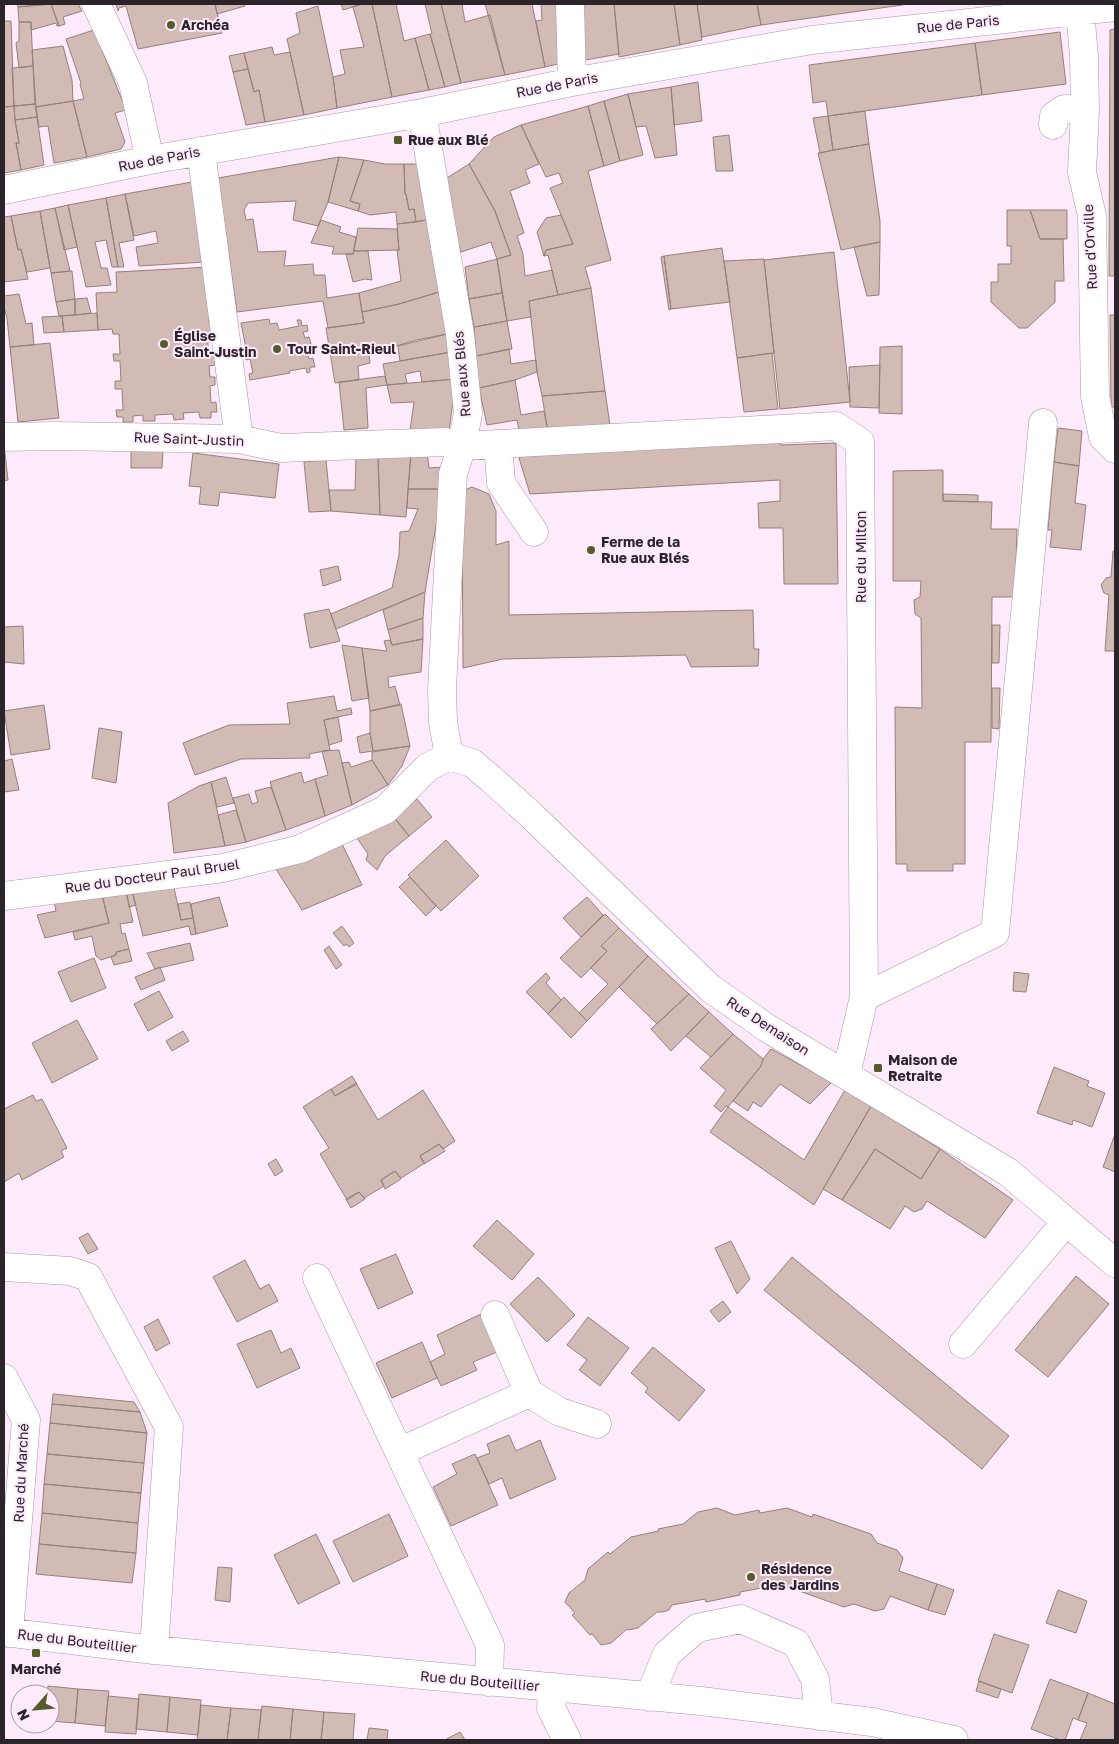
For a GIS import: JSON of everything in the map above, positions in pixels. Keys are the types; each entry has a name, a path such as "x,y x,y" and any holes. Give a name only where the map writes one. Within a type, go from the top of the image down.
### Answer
{"street":[{"path":"96,4 133,83 150,160"},
{"path":"570,4 572,82"},
{"name":"Rue de Paris","path":"4,190 150,160 422,113 572,82 812,40 1012,11 1080,10 1115,7"},
{"name":"Rue d'Orville","path":"1080,10 1084,57 1082,172 1092,216 1095,396 1103,437 1115,449"},
{"path":"1053,125 1054,116 1064,109 1084,110"},
{"name":"Rue aux Blés","path":"422,113 460,334 468,412 462,446 453,474 442,690 449,756"},
{"path":"201,151 239,439"},
{"path":"864,997 995,933 1043,423"},
{"name":"Rue du Milton","path":"462,446 836,426 860,442 864,997 846,1075"},
{"name":"Rue Saint-Justin","path":"4,438 55,436 239,439 280,448 445,442 462,446"},
{"path":"498,444 501,483 534,532"},
{"name":"Rue du Docteur Paul Bruel","path":"4,896 222,868 300,849 385,810 428,767 449,756"},
{"name":"Rue Demaison","path":"449,756 472,763 490,778 531,815 710,988 767,1028 1008,1172 1115,1263"},
{"path":"963,1344 1066,1222"},
{"path":"4,1267 70,1271 88,1277 169,1427 154,1650"},
{"path":"317,1278 490,1646 489,1682"},
{"path":"495,1315 529,1393 560,1412 597,1424"},
{"name":"Rue du Marché","path":"4,1378 26,1420 6,1632"},
{"path":"399,1452 529,1393"},
{"path":"648,1696 667,1654 697,1628 741,1619 796,1643 815,1678 819,1716"},
{"name":"Rue du Bouteillier","path":"6,1632 154,1650 648,1696 872,1722 949,1740"},
{"path":"553,1687 552,1708 566,1740"}],"building":[{"path":"17,4 51,4 18,7"},
{"path":"51,4 78,4 82,11 63,17 65,24 59,26"},
{"path":"51,4 59,26 56,23 31,30 31,22 19,22 18,7"},
{"path":"116,4 215,4 222,33 138,49 126,6 119,8 118,11"},
{"path":"215,4 245,4 245,6 217,14"},
{"path":"341,4 362,4 343,10"},
{"path":"362,4 372,4 392,97 337,108 333,77 345,74 340,50 364,47 353,7"},
{"path":"372,4 396,4 404,41 415,38 429,90 392,97"},
{"path":"425,4 441,4 461,83 445,87 430,34 432,34"},
{"path":"441,4 462,4 465,22 490,15 505,75 461,83"},
{"path":"485,4 532,4 545,67 505,75"},
{"path":"541,4 563,4 567,62 545,67 536,21 542,20"},
{"path":"579,4 614,4 619,54 580,61"},
{"path":"614,4 674,4 680,45 619,57"},
{"path":"674,4 697,4 702,40 680,45"},
{"path":"697,4 757,4 761,25 702,37"},
{"path":"757,4 909,4 761,25"},
{"path":"318,6 333,77 337,108 304,115 287,39 300,33 296,13"},
{"path":"4,21 11,21 14,106 4,107"},
{"path":"19,22 31,22 33,66 19,68 16,43 19,41"},
{"path":"1115,29 1115,276 1109,276 1110,30"},
{"path":"94,30 126,110 115,113 125,142 121,149 87,157 73,101 84,99 81,83 66,39"},
{"path":"1060,32 1066,84 982,95 975,43"},
{"path":"430,34 445,87 429,90 415,38"},
{"path":"975,43 982,95 828,116 826,101 813,103 809,65"},
{"path":"63,46 72,80 73,101 36,107 32,50"},
{"path":"272,47 274,55 290,52 304,115 265,122 259,90 254,92 244,53"},
{"path":"244,53 248,69 233,72 229,56"},
{"path":"33,66 35,104 14,106 12,68"},
{"path":"248,69 254,92 259,90 265,122 246,125 233,72"},
{"path":"698,82 702,121 674,125 671,87"},
{"path":"671,87 677,155 655,158 646,126 636,127 628,94"},
{"path":"628,94 643,155 620,161 604,101"},
{"path":"73,101 87,157 54,163 48,126 39,127 36,107"},
{"path":"604,101 620,161 604,166 588,106"},
{"path":"35,104 37,117 15,120 14,106"},
{"path":"14,106 19,143 16,143 21,170 4,173 4,107"},
{"path":"588,106 604,166 588,171 611,260 585,267 591,288 558,295 548,255 544,256 546,250 573,244 550,188 563,183 559,173 546,177 521,125"},
{"path":"865,111 869,144 833,150 828,116"},
{"path":"828,116 833,150 820,153 813,118"},
{"path":"37,117 44,165 21,170 16,143 19,143 15,120"},
{"path":"521,125 539,164 525,170 530,183 510,191 524,233 517,236 523,254 525,276 552,270 558,295 529,301 531,317 507,321 497,259 511,255 495,211 469,164 494,137"},
{"path":"729,135 733,171 716,171 713,137"},
{"path":"869,144 880,221 880,242 841,250 818,153"},
{"path":"339,157 328,202 318,226 293,220 296,201 248,203 244,210 246,220 253,219 258,252 286,251 284,266 313,264 314,275 325,275 327,298 359,293 364,323 328,328 323,301 237,312 218,178"},
{"path":"339,157 364,160 350,201 360,204 358,211 328,202"},
{"path":"364,160 385,164 404,164 405,194 409,210 414,209 416,222 397,224 396,212 370,215 358,211 360,204 350,201"},
{"path":"404,164 419,164 427,220 416,222 414,209 409,210 405,194"},
{"path":"469,164 495,211 511,255 497,259 491,242 461,252 439,183"},
{"path":"192,182 205,262 139,266 136,247 158,243 156,231 134,236 125,194"},
{"path":"125,194 134,240 119,243 124,267 118,267 106,198"},
{"path":"106,198 118,267 112,267 106,240 95,242 101,268 107,268 111,285 86,287 68,205"},
{"path":"68,205 77,247 64,250 55,208"},
{"path":"55,208 70,271 51,273 40,211"},
{"path":"1007,210 1030,210 1040,239 1063,239 1064,281 1055,281 1055,302 1027,328 1019,328 991,302 991,282 998,282 998,264 1011,264 1011,246 1007,246"},
{"path":"1030,210 1067,210 1067,239 1040,239"},
{"path":"40,211 50,268 27,272 21,249 18,250 11,216"},
{"path":"561,215 573,244 546,250 544,256 537,232 546,218"},
{"path":"11,216 18,250 21,249 28,279 4,282 4,217"},
{"path":"321,220 341,227 339,232 356,237 353,254 332,254 334,247 311,243"},
{"path":"427,220 439,292 399,304 362,312 359,293 401,281 397,250 399,250 397,224"},
{"path":"358,228 397,229 399,250 354,251"},
{"path":"880,242 879,295 867,296 854,247"},
{"path":"722,248 730,302 671,309 664,256"},
{"path":"354,251 368,251 372,280 365,279 353,282 346,254 353,254"},
{"path":"834,252 850,402 780,409 764,260"},
{"path":"664,256 671,309 669,310 661,257"},
{"path":"497,259 502,293 469,299 465,267"},
{"path":"764,259 774,353 737,358 724,261"},
{"name":"Église Saint-Justin","path":"210,267 209,323 213,323 213,332 208,333 208,355 214,355 215,365 209,366 210,377 215,377 215,385 210,386 211,403 216,402 217,412 211,412 211,418 200,418 199,412 183,413 184,419 174,420 173,414 155,415 155,421 143,421 143,415 133,416 133,422 123,422 123,417 117,417 116,410 123,410 122,389 115,389 115,381 121,381 120,361 114,361 113,354 120,354 119,334 113,334 112,329 98,330 96,293 117,292 116,272"},
{"path":"72,271 75,299 56,302 51,273"},
{"path":"591,288 605,391 542,396 537,372 529,301"},
{"path":"439,292 447,334 416,340 369,354 370,363 358,366 359,380 335,383 326,328 364,323 362,312 399,304"},
{"path":"502,293 507,321 474,327 469,299"},
{"path":"19,294 26,324 32,323 34,345 10,347 4,296"},
{"path":"87,298 91,313 75,315 75,299"},
{"path":"75,299 75,315 59,316 56,302"},
{"path":"97,313 98,330 64,332 62,316"},
{"path":"1110,315 1115,315 1115,409 1111,405"},
{"path":"62,316 64,332 44,333 42,317"},
{"name":"Tour Saint-Rieul","path":"269,319 270,324 277,323 279,330 299,326 297,320 301,320 302,326 307,325 308,331 303,332 305,338 309,337 311,344 306,345 309,359 313,358 315,367 310,367 310,372 307,373 306,368 289,371 290,373 250,380 249,374 253,373 250,359 246,360 245,353 247,353 241,323"},
{"path":"507,321 512,349 476,356 474,327"},
{"path":"447,334 451,352 400,361 398,346"},
{"path":"50,343 59,418 18,422 10,347"},
{"path":"902,346 902,414 879,413 880,347"},
{"path":"509,349 511,364 536,360 537,372 515,380 479,388 472,357"},
{"path":"451,352 456,379 422,382 420,371 405,374 407,383 387,385 383,364"},
{"path":"772,353 778,409 744,412 737,358"},
{"path":"880,365 879,408 850,407 849,367"},
{"path":"385,376 387,385 366,388 368,428 344,430 339,382"},
{"path":"456,379 449,431 410,430 414,402 391,403 387,385"},
{"path":"515,380 521,415 544,411 548,432 520,435 517,420 487,425 479,388"},
{"path":"605,391 610,425 548,432 542,396"},
{"path":"1058,428 1082,431 1079,466 1054,462"},
{"path":"777,437 781,445 836,443 838,584 784,584 783,528 759,528 758,503 780,501 780,480 530,494 519,458 530,451"},
{"path":"4,445 8,480 4,481"},
{"path":"131,449 163,449 162,468 131,468"},
{"path":"427,451 429,468 443,467 442,489 408,489 411,453"},
{"path":"193,453 279,464 275,498 220,492 218,506 199,504 201,487 189,486"},
{"path":"411,453 406,517 380,515 378,455"},
{"path":"378,455 380,515 331,511 329,490 355,490 356,457"},
{"path":"326,460 331,511 309,512 304,462"},
{"path":"1054,462 1079,466 1075,503 1086,505 1081,550 1050,547 1052,530 1048,530"},
{"path":"943,470 943,501 992,502 991,529 1017,529 1015,597 992,597 991,742 965,742 965,864 953,864 953,871 907,871 907,864 896,864 895,707 922,708 921,618 915,614 914,600 920,597 921,581 893,581 893,471"},
{"path":"472,487 489,494 496,511 496,545 509,541 509,615 753,610 754,649 759,649 758,666 691,667 686,655 503,659 463,668 462,498 467,489"},
{"path":"408,489 442,489 425,592 336,629 331,614 392,588 399,555 400,532 409,531 418,509 407,508"},
{"path":"943,494 978,495 978,502 943,501"},
{"path":"1113,551 1115,551 1115,651 1105,651 1109,595 1104,593 1101,585 1106,578 1111,577"},
{"path":"338,566 341,580 323,586 320,570"},
{"path":"425,592 423,618 388,630 383,610"},
{"path":"329,609 340,641 310,648 304,614"},
{"path":"423,618 423,639 392,645 388,630"},
{"path":"992,625 1000,625 999,663 992,663"},
{"path":"23,626 24,664 4,662 4,627"},
{"path":"423,639 421,672 388,677 389,688 395,686 400,705 370,711 362,648 387,651 384,641 390,640 392,645"},
{"path":"342,645 362,648 369,698 352,701"},
{"path":"992,688 1000,688 999,729 992,728"},
{"path":"334,696 337,711 351,708 352,714 324,720 330,750 309,754 310,758 241,759 195,775 183,743 229,725 290,724 287,703"},
{"path":"401,704 410,746 373,751 370,733 370,711"},
{"path":"44,705 50,749 11,755 4,711"},
{"path":"338,717 342,741 329,745 324,720"},
{"path":"99,728 122,732 116,783 92,778"},
{"path":"370,733 373,751 360,753 357,737"},
{"path":"410,746 402,766 388,785 372,760 372,752"},
{"path":"339,750 352,805 325,816 315,779 328,775 322,751"},
{"path":"12,759 19,790 4,792 4,761"},
{"path":"372,760 388,785 352,805 342,763 349,762 351,767"},
{"path":"301,772 304,783 315,779 325,816 286,830 270,782"},
{"path":"226,777 234,803 217,807 211,782"},
{"path":"211,782 225,846 174,853 168,803 199,786"},
{"path":"271,787 286,830 246,842 233,798 249,794 252,804 258,802 255,791"},
{"path":"417,799 432,817 409,836 393,816"},
{"path":"236,810 246,842 225,846 218,815"},
{"path":"393,816 409,836 385,856 377,870 366,860 368,854 357,838"},
{"path":"446,840 479,876 441,911 408,875"},
{"path":"342,844 362,885 302,910 276,869"},
{"path":"410,877 436,906 426,916 399,887"},
{"path":"173,883 181,920 193,918 196,934 191,935 189,926 143,936 132,891"},
{"path":"126,891 133,922 120,924 122,934 125,933 129,949 116,952 116,955 101,960 96,956 92,936 75,940 73,932 109,923 102,895"},
{"path":"126,891 132,891 136,905 129,907"},
{"path":"102,895 109,923 45,938 37,915 56,911 54,901"},
{"path":"219,897 228,926 196,934 191,904"},
{"path":"587,897 603,915 581,937 563,918"},
{"path":"190,902 193,918 181,920 178,904"},
{"path":"605,914 619,928 601,946 607,951 581,978 560,958"},
{"path":"342,926 354,943 349,947 347,944 344,946 333,933"},
{"path":"619,928 648,956 587,1021 579,1013 608,984 591,968 607,951 601,946"},
{"path":"190,943 194,960 155,969 147,953"},
{"path":"329,946 342,965 336,969 324,950"},
{"path":"129,949 132,961 114,965 111,957 116,955 116,952"},
{"path":"648,956 689,994 657,1024 619,987"},
{"path":"94,958 106,988 71,1002 58,972"},
{"path":"160,967 165,980 141,990 135,977"},
{"path":"1014,972 1029,974 1026,992 1013,991"},
{"path":"546,973 550,978 546,983 561,1000 548,1014 526,992"},
{"path":"159,991 173,1017 148,1031 134,1004"},
{"path":"689,994 709,1012 671,1051 651,1029"},
{"path":"564,997 587,1021 571,1038 548,1014"},
{"path":"709,1012 733,1034 711,1057 686,1036"},
{"path":"77,1020 98,1059 52,1083 32,1043"},
{"path":"183,1031 189,1041 172,1051 166,1041"},
{"path":"733,1034 763,1059 761,1066 728,1107 726,1106 721,1112 714,1106 726,1090 700,1068"},
{"path":"771,1049 832,1082 810,1104 780,1084 761,1107 753,1102 748,1111 733,1101 761,1066 763,1059"},
{"path":"1054,1067 1089,1081 1087,1086 1105,1093 1092,1127 1073,1120 1072,1125 1037,1113"},
{"path":"352,1076 357,1084 335,1096 331,1089"},
{"path":"356,1083 378,1120 423,1090 455,1141 443,1149 439,1144 420,1156 425,1163 401,1178 395,1171 381,1180 384,1186 364,1198 359,1192 347,1200 320,1154 329,1148 303,1107 331,1089 335,1096"},
{"path":"845,1090 871,1106 814,1205 710,1132 728,1107 804,1160"},
{"path":"33,1095 36,1101 42,1099 67,1148 61,1151 64,1157 22,1180 19,1173 4,1182 4,1109"},
{"path":"871,1106 940,1149 921,1179 875,1149 842,1200 823,1189"},
{"path":"1115,1134 1115,1172 1103,1167"},
{"path":"439,1144 445,1151 424,1164 420,1156"},
{"path":"875,1149 921,1179 940,1149 1013,1200 985,1238 927,1201 922,1209 914,1212 905,1206 890,1229 842,1200"},
{"path":"276,1159 283,1171 275,1176 268,1164"},
{"path":"395,1171 401,1179 385,1189 381,1180"},
{"path":"359,1192 365,1199 351,1208 346,1199"},
{"path":"497,1220 534,1254 512,1280 473,1246"},
{"path":"88,1233 98,1249 88,1254 79,1238"},
{"path":"731,1241 750,1279 737,1294 715,1248"},
{"path":"396,1254 413,1293 378,1309 360,1269"},
{"path":"792,1257 1009,1436 982,1469 764,1290"},
{"path":"245,1260 260,1289 269,1284 278,1301 237,1322 213,1277"},
{"path":"1076,1276 1109,1304 1048,1377 1015,1350"},
{"path":"538,1277 575,1315 547,1342 510,1304"},
{"path":"723,1301 731,1312 719,1322 710,1311"},
{"path":"481,1314 497,1352 473,1362 477,1370 441,1386 430,1362 445,1354 437,1335"},
{"path":"588,1317 629,1348 600,1386 579,1370 587,1360 567,1345"},
{"path":"158,1319 170,1343 156,1351 144,1327"},
{"path":"271,1330 281,1353 291,1348 300,1368 257,1388 237,1344"},
{"path":"422,1342 437,1378 392,1398 376,1363"},
{"path":"653,1347 705,1390 679,1421 645,1392 648,1388 631,1373"},
{"path":"53,1394 134,1402 140,1412 52,1404"},
{"path":"52,1404 140,1412 147,1433 50,1423"},
{"path":"50,1423 147,1433 144,1463 47,1454"},
{"path":"509,1435 516,1451 540,1440 556,1479 510,1499 502,1478 489,1484 477,1458 490,1453 487,1444"},
{"path":"47,1454 144,1463 141,1493 44,1484"},
{"path":"475,1454 498,1505 451,1526 433,1487 457,1474 452,1464"},
{"path":"44,1484 141,1493 138,1523 42,1513"},
{"name":"Résidence des Jardins","path":"717,1508 735,1515 759,1510 760,1513 787,1508 812,1517 813,1514 871,1534 877,1543 897,1550 903,1558 899,1571 937,1584 928,1610 890,1596 884,1609 875,1611 854,1604 844,1607 788,1587 783,1590 773,1586 740,1592 740,1595 706,1602 705,1599 672,1605 669,1610 657,1612 638,1628 627,1629 611,1643 601,1645 572,1615 575,1613 565,1602 569,1593 585,1580 588,1569 608,1552 610,1554 631,1537 683,1524 698,1512"},
{"path":"42,1513 138,1523 136,1553 39,1544"},
{"path":"389,1514 408,1556 353,1582 333,1541"},
{"path":"316,1534 340,1583 298,1604 274,1555"},
{"path":"39,1544 136,1553 132,1583 36,1574"},
{"path":"218,1567 232,1568 230,1602 215,1600"},
{"path":"937,1584 954,1590 945,1615 928,1610"},
{"path":"1058,1590 1087,1601 1076,1633 1046,1623"},
{"path":"994,1634 1029,1645 1012,1693 978,1681"},
{"path":"1050,1679 1088,1693 1078,1720 1073,1718 1065,1740 1060,1740 1031,1729"},
{"path":"979,1681 1001,1689 998,1698 976,1691"},
{"path":"60,1687 78,1689 75,1723 60,1722"},
{"path":"78,1689 109,1691 105,1726 75,1723"},
{"path":"1088,1693 1115,1704 1115,1740 1080,1740 1087,1723 1078,1720"},
{"path":"139,1694 170,1697 167,1732 136,1729"},
{"path":"108,1696 139,1699 136,1734 105,1732"},
{"path":"170,1697 201,1700 198,1735 167,1732"},
{"path":"201,1705 231,1708 227,1740 197,1740"},
{"path":"262,1706 293,1709 290,1740 258,1740"},
{"path":"231,1708 261,1710 258,1740 227,1740"},
{"path":"293,1709 324,1712 321,1740 290,1740"},
{"path":"324,1712 355,1714 353,1740 321,1740"},
{"path":"369,1728 388,1730 387,1740 367,1740"},
{"path":"460,1732 465,1740 445,1740"}],"place":[{"name":"Archéa","path":"171,25"},
{"name":"Rue aux Blé","path":"398,140"},
{"name":"Église Saint-Justin","path":"164,344"},
{"name":"Tour Saint-Rieul","path":"277,349"},
{"name":"Ferme de la Rue aux Blés","path":"591,550"},
{"name":"Maison de Retraite","path":"878,1068"},
{"name":"Résidence des Jardins","path":"751,1577"},
{"name":"Marché","path":"36,1653"}]}
